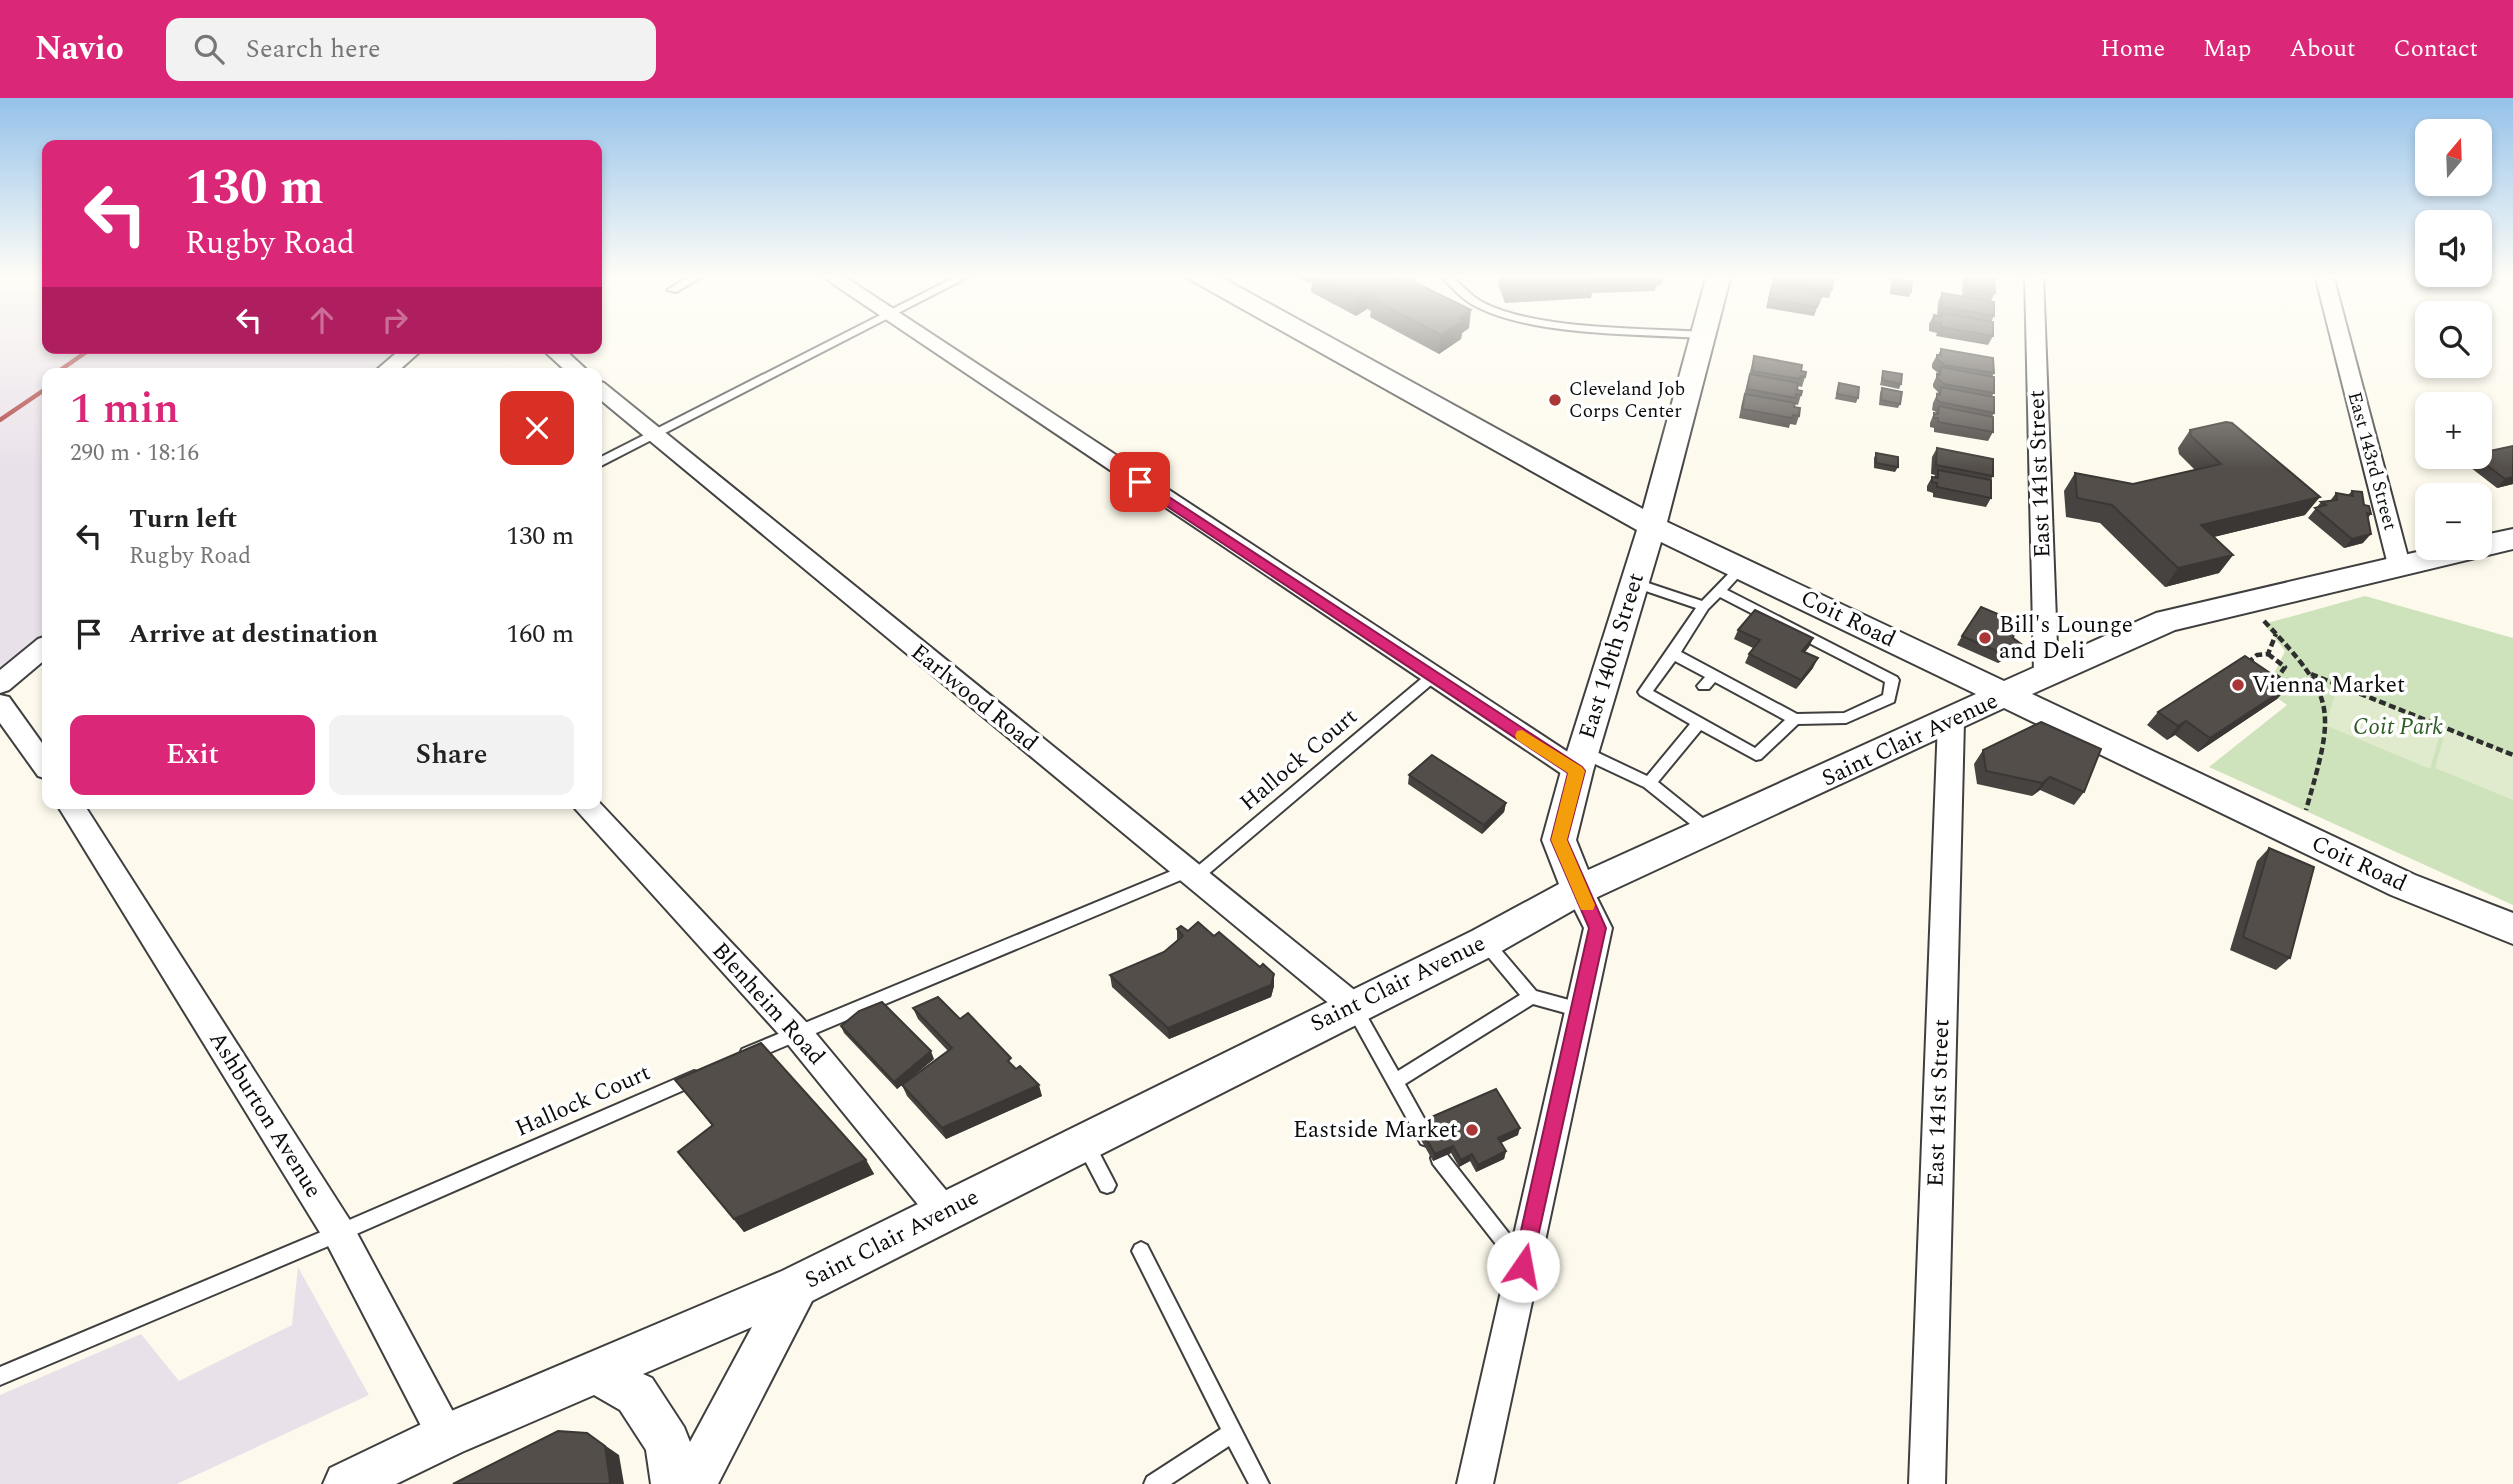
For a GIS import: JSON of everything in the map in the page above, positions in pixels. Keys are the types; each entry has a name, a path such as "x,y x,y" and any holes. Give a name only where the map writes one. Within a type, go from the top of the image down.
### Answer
{"street":[{"path":"926,340 1432,677 1580,762"},
{"name":"Coit Road","path":"1316,340 1652,526 2403,886 2513,929"},
{"name":"East 140th Street","path":"1475,1484 1598,928 1559,840 1652,526 1702,340"},
{"name":"East 141st Street","path":"2036,340 2046,673"},
{"name":"East 143rd Street","path":"2341,340 2399,565"},
{"path":"389,368 407,354"},
{"path":"558,354 574,368"},
{"name":"Earlwood Road","path":"602,391 653,436 1353,1006"},
{"path":"2492,543 2513,539"},
{"name":"Saint Clair Avenue","path":"346,1484 446,1436 797,1286 1353,1006 1485,943 1579,890 1951,721 2046,673 2167,621 2421,560"},
{"path":"0,684 42,649"},
{"path":"0,705 42,753"},
{"name":"East 141st Street","path":"1927,1484 1951,721"},
{"name":"Ashburton Avenue","path":"73,809 339,1233 446,1436"},
{"name":"Blenheim Road","path":"589,809 797,1033 944,1212"},
{"path":"693,1484 797,1286"},
{"path":"595,1372 636,1394 668,1443 674,1484"}],"lane":[{"path":"602,462 841,340"},
{"path":"1741,568 1704,606 1645,692 1684,708 1699,723 1724,730 1756,755 1795,719"},
{"path":"1634,583 1704,606"},
{"path":"1673,654 1709,681 1749,701 1795,719 1846,718 1889,698 1892,680 1719,591"},
{"name":"Hallock Court","path":"736,1059 1191,874 1432,677"},
{"path":"1649,783 1699,723"},
{"path":"1580,762 1649,783 1710,832"},
{"path":"1485,943 1531,997 1580,1010"},
{"path":"1395,1082 1531,997"},
{"path":"1353,1006 1427,1138"},
{"name":"Hallock Court","path":"0,1376 339,1233 712,1070"},
{"path":"1084,1141 1107,1185"},
{"path":"1439,1158 1523,1266"},
{"path":"1141,1251 1259,1484"},
{"path":"1154,1484 1233,1432"}],"path":[{"path":"2264,621 2311,674 2325,710 2325,728 2304,818"},
{"path":"2268,654 2276,634"},
{"path":"2255,669 2251,660 2257,654 2268,654 2285,667 2278,677 2267,676"},
{"path":"2311,674 2513,755"}],"shaded area":[{"path":"0,340 42,340 42,354 407,354 389,368 42,368 42,649 0,684"},
{"path":"298,1267 369,1395 177,1484 0,1484 0,1395 141,1334 179,1381 292,1325"}],"green space":[{"name":"Coit Park","path":"2365,596 2513,638 2513,905 2209,767 2287,705 2266,690 2285,651 2264,624"},
{"path":"2338,686 2442,727 2430,769 2325,725"},
{"path":"2446,729 2513,756 2513,800 2435,768"}],"building":[{"path":"1941,349 1993,358 1994,373 1944,365 1937,359 1937,355 1941,356"},
{"path":"1754,356 1802,365 1801,371 1806,372 1805,377 1800,376 1800,379 1752,371"},
{"path":"1941,367 1994,377 1994,393 1944,384 1937,378"},
{"path":"1883,371 1902,374 1901,384 1882,380"},
{"path":"1750,374 1798,383 1797,390 1802,391 1801,395 1796,394 1796,398 1747,389"},
{"path":"1839,383 1859,387 1858,398 1837,394"},
{"path":"1941,387 1994,397 1994,413 1940,402 1937,400 1937,394 1940,395"},
{"path":"1882,388 1902,392 1900,404 1881,400"},
{"path":"1745,394 1795,403 1794,407 1800,408 1799,416 1793,415 1792,418 1742,409"},
{"path":"1939,406 1993,417 1993,432 1938,422 1934,413 1938,414"},
{"path":"2232,423 2320,497 2201,525 2233,555 2178,568 2112,505 2077,498 2075,473 2133,484 2221,464 2191,436 2190,430"},
{"path":"2513,446 2513,477 2505,479 2492,469 2492,450"},
{"path":"1937,448 1993,459 1993,476 1936,465"},
{"path":"1876,453 1898,457 1898,467 1876,463"},
{"path":"1938,470 1991,480 1991,498 1937,487 1937,483 1932,482 1932,477 1938,478"},
{"path":"2352,491 2362,492 2364,505 2369,506 2371,514 2367,513 2371,534 2352,539 2315,508 2326,505 2321,502 2337,500 2336,493 2353,496"},
{"name":"Bill's Lounge and Deli","path":"1981,607 2017,622 2013,638 2021,644 2004,654 1962,636"},
{"path":"1755,610 1813,638 1802,651 1818,658 1801,680 1749,654 1760,640 1738,630"},
{"path":"2245,656 2289,686 2210,738 2186,721 2178,726 2158,712"},
{"path":"2041,722 2101,749 2084,792 2050,777 2042,783 1986,771 1983,750"},
{"path":"1432,755 1506,803 1484,825 1409,775"},
{"path":"2269,848 2314,867 2290,958 2243,937"},
{"path":"1198,922 1214,936 1219,932 1260,967 1263,964 1274,974 1271,985 1168,1028 1110,975 1164,952 1183,936 1177,929 1181,926 1188,931"},
{"path":"938,997 960,1019 968,1013 1011,1058 1008,1061 1016,1069 1020,1066 1039,1085 942,1128 902,1085 952,1048 913,1008"},
{"path":"882,1002 931,1051 894,1082 841,1026 859,1011"},
{"path":"761,1043 866,1160 734,1219 678,1152 713,1125 675,1080"},
{"name":"Eastside Market","path":"1496,1089 1520,1128 1498,1138 1506,1151 1478,1165 1472,1154 1461,1160 1453,1146 1435,1154 1423,1133 1434,1128 1429,1118"},
{"path":"558,1431 587,1433 605,1446 609,1484 453,1484"}],"railway":[{"path":"63,368 83,354"},
{"path":"0,420 42,391"}],"slow traffic":[{"path":"1522,736 1577,771 1559,840 1587,905"}],"place":[{"name":"Cleveland Job Corps Center","path":"1555,400"},
{"name":"Bill's Lounge and Deli","path":"1985,638"},
{"name":"Vienna Market","path":"2238,685"},
{"name":"Eastside Market","path":"1472,1130"}],"route":[{"path":"1140,482 1577,771 1559,840 1598,928 1523,1266"}]}
